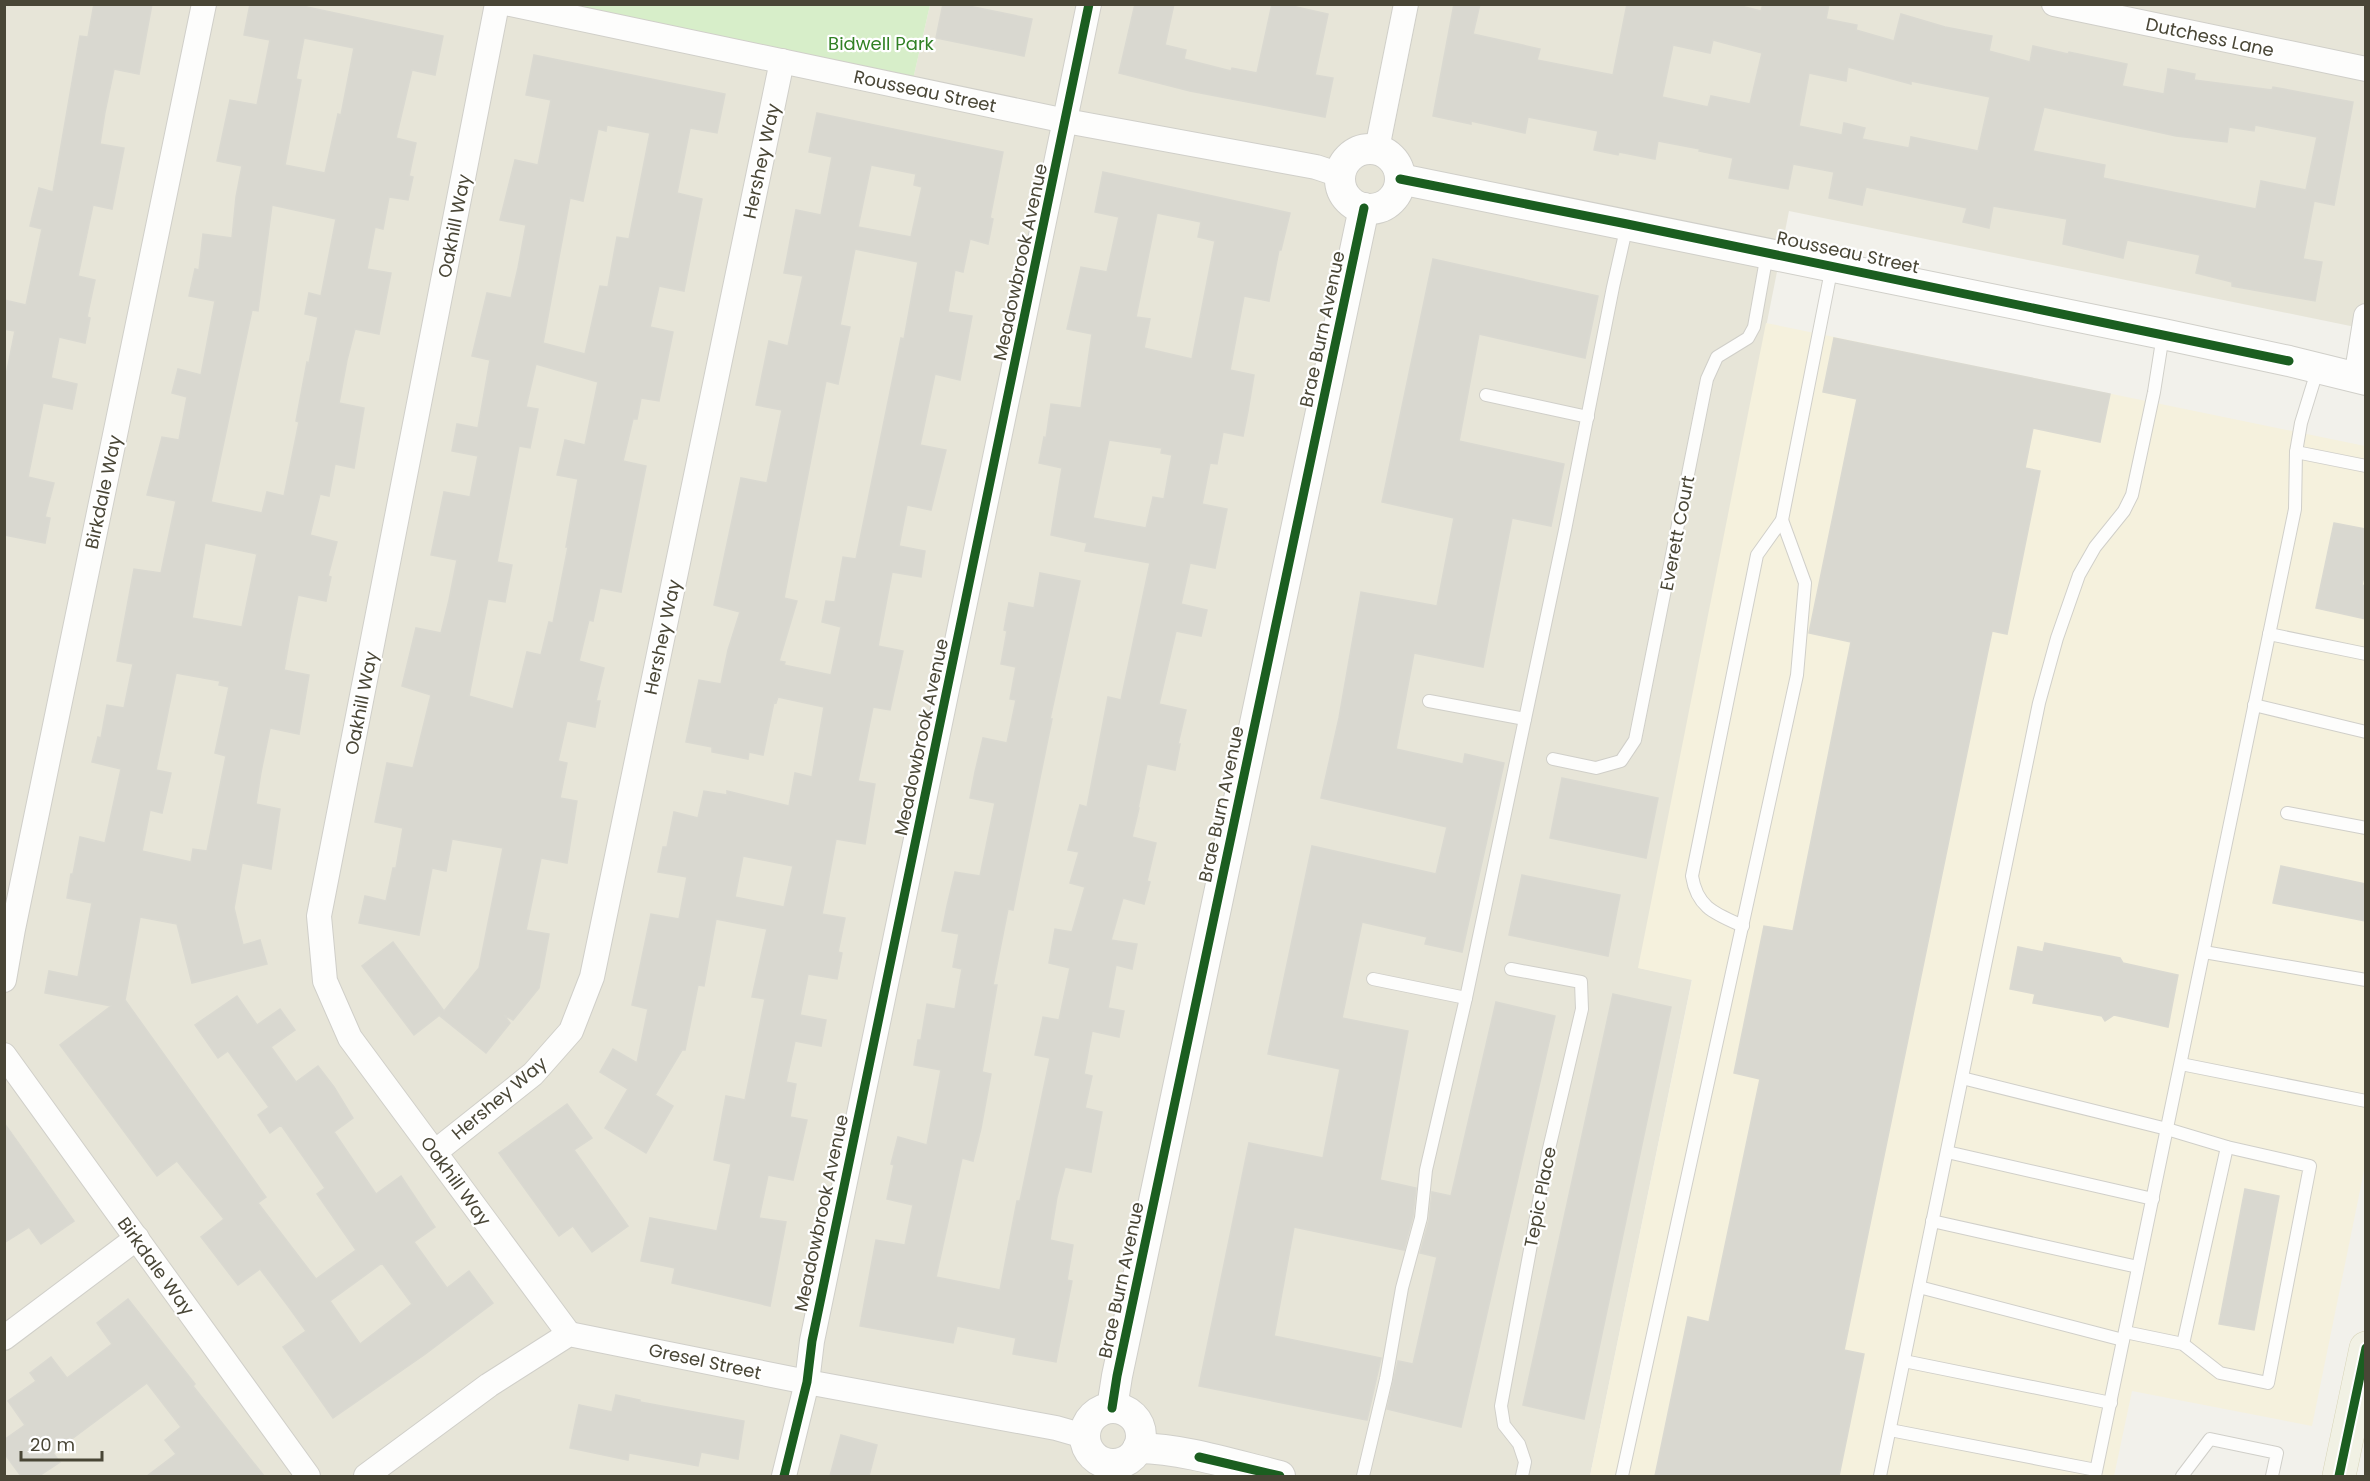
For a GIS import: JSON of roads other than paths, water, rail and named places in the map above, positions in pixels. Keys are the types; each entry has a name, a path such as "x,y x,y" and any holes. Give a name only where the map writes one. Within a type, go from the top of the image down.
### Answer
{"main road":[{"path":"2339,1476 2366,1348"}],"street":[{"name":"Birkdale Way","path":"4,980 204,4"},
{"name":"Oakhill Way","path":"497,4 319,916 325,981 350,1038 569,1334"},
{"name":"Rousseau Street","path":"510,4 1066,121 1316,167 1340,175"},
{"name":"Meadowbrook Avenue","path":"784,1476 807,1382 812,1341 1089,4"},
{"path":"1377,149 1406,4"},
{"name":"Dutchess Lane","path":"2054,4 2366,69"},
{"name":"Hershey Way","path":"435,1152 541,1066 571,1031 592,977 782,62"},
{"path":"1369,148 1377,149 1394,160 1399,169 1398,190 1385,205 1375,209 1356,206 1343,193 1340,175 1346,159 1353,153 1369,148"},
{"name":"Rousseau Street","path":"1400,179 2163,334 2361,379"},
{"name":"Brae Burn Avenue","path":"1112,1407 1364,208"},
{"path":"2361,379 2366,316"},
{"name":"Birkdale Way","path":"4,1055 308,1476"},
{"path":"4,1338 136,1238"},
{"path":"366,1476 489,1384 569,1334"},
{"name":"Gresel Street","path":"569,1334 807,1382 1056,1428 1084,1436"},
{"path":"1112,1407 1130,1413 1137,1421 1141,1439 1138,1448 1127,1461 1109,1470 1092,1455 1084,1436 1092,1416 1098,1411 1112,1407"},
{"path":"1138,1448 1199,1457 1280,1476"}],"lane":[{"path":"1363,1476 1386,1379 1402,1288 1421,1218 1426,1170 1466,998 1627,224"},
{"name":"Everett Court","path":"1553,759 1596,768 1621,761 1635,740 1707,379 1717,357 1748,338 1754,327 1767,252"},
{"path":"1743,926 1710,911 1694,890 1692,876 1756,555 1782,520 1832,266"},
{"path":"1880,1476 2048,670 2079,575 2095,547 2124,511 2132,495 2154,392 2163,334"},
{"path":"1890,1430 2096,1473 2295,509 2296,452 2301,423 2318,368"},
{"path":"1486,395 1588,417"},
{"path":"2296,452 2366,466"},
{"path":"1622,1476 1797,675 1805,583 1782,520"},
{"path":"2269,634 2366,654"},
{"path":"1429,701 1525,719"},
{"path":"2254,705 2366,732"},
{"path":"2287,813 2366,828"},
{"path":"2204,952 2366,980"},
{"name":"Tepic Place","path":"1511,969 1581,982 1582,993 1582,1009 1548,1153 1501,1406 1504,1425 1519,1444 1525,1462 1522,1476"},
{"path":"1373,979 1466,998"},
{"path":"2181,1064 2366,1101"},
{"path":"1919,1287 2124,1336 2183,1344 2220,1373 2268,1383 2310,1166 2227,1147 2167,1129 1962,1078"},
{"path":"2183,1344 2227,1147"},
{"path":"1947,1152 2152,1199"},
{"path":"1932,1221 2139,1267"},
{"path":"1904,1361 2110,1403"},
{"path":"2182,1476 2210,1439 2277,1453 2272,1476"}],"park label":[{"name":"Bidwell Park","path":"881,43"}]}
